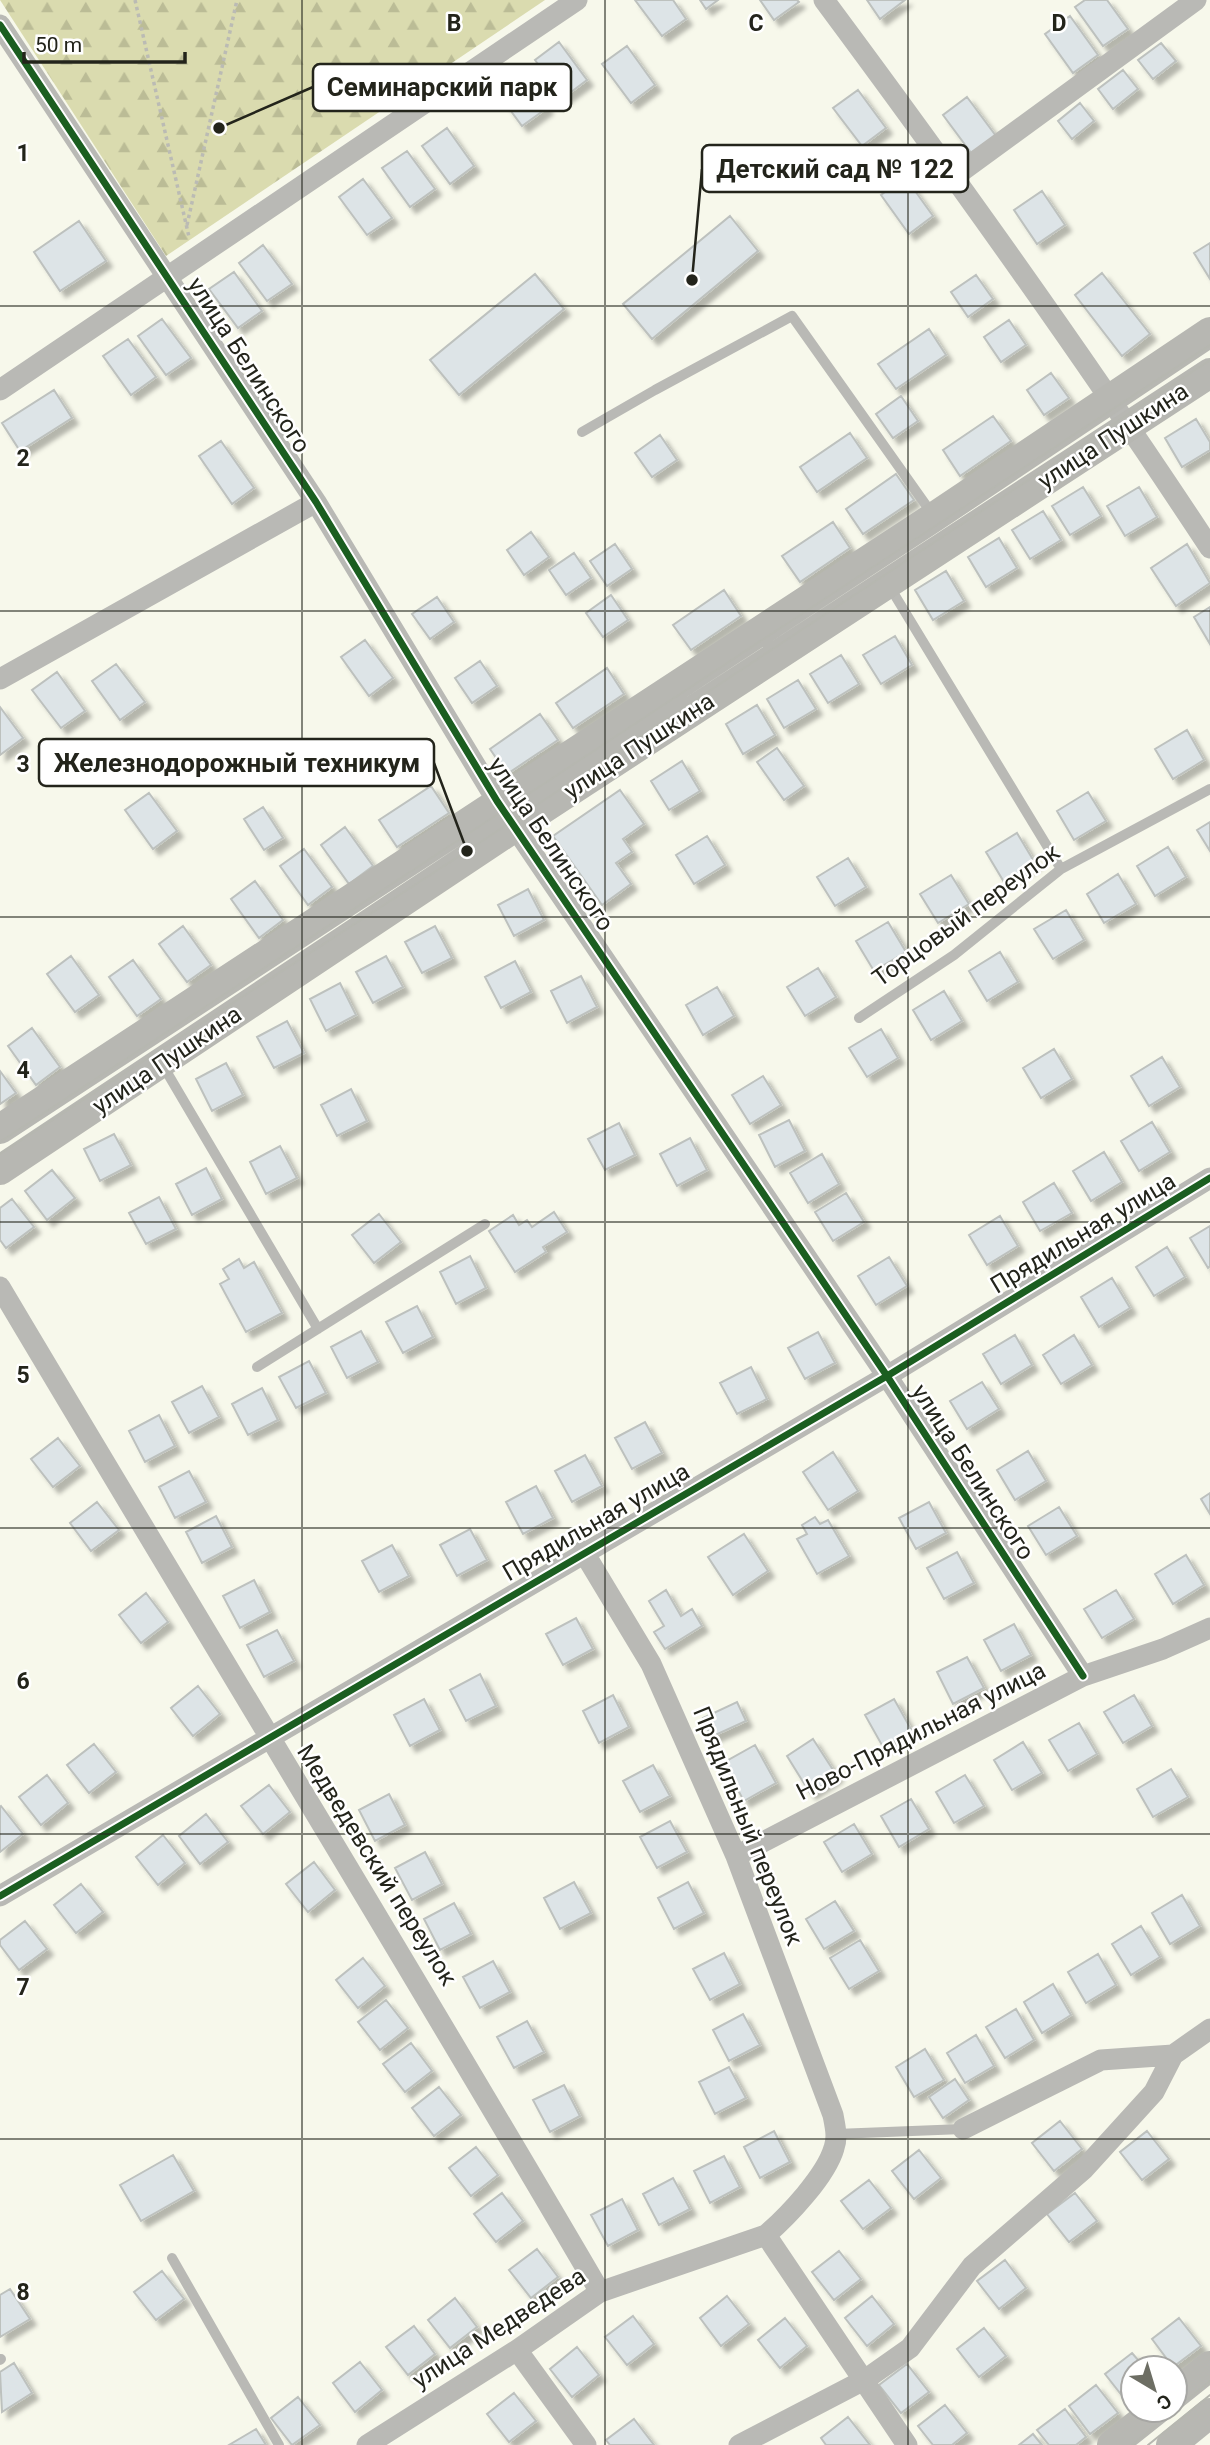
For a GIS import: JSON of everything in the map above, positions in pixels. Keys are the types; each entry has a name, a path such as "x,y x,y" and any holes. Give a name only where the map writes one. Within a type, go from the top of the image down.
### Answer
{"main road":[{"name":"улица Пушкина","path":"0,1129 934,517 1210,332"},
{"name":"улица Пушкина","path":"0,1170 515,827 1210,373"},
{"path":"1189,2383 1210,2366"},
{"path":"1171,2445 1210,2413"},
{"path":"1112,2445 1138,2424"}],"street":[{"path":"0,390 577,0"},
{"path":"824,0 955,176 1130,426 1210,548"},
{"path":"955,176 1196,0"},
{"name":"улица Белинского","path":"0,25 316,502 497,801 887,1376 1083,1676"},
{"path":"0,679 316,502"},
{"name":"Прядильная улица","path":"0,1896 583,1551 887,1376 1210,1178"},
{"name":"Медведевский переулок","path":"0,1287 268,1738 449,2033 600,2292"},
{"name":"Прядильный переулок","path":"583,1551 651,1664 736,1856 833,2115 836,2134"},
{"name":"Ново-Прядильная улица","path":"736,1856 1083,1676 1163,1649 1210,1628"},
{"path":"738,2445 866,2379 910,2348 972,2266 1084,2169 1154,2092 1173,2055 1210,2029"},
{"path":"963,2129 1101,2060 1173,2055"},
{"name":"улица Медведева","path":"367,2445 517,2350 600,2292 766,2235 785,2219 827,2163 836,2134"},
{"path":"766,2235 866,2379 907,2445"},
{"path":"517,2350 586,2445"}],"lane":[{"path":"582,432 654,390 792,317 934,517"},
{"path":"887,583 1060,869"},
{"name":"Торцовый переулок","path":"859,1018 954,955 1060,869 1210,789"},
{"path":"162,1064 318,1329"},
{"path":"257,1367 485,1224"},
{"path":"836,2134 963,2129"},
{"path":"172,2258 279,2445"}],"path":[{"path":"135,0 195,259"},
{"path":"186,228 237,0"}],"green space":[{"path":"0,0 545,0 166,256"}],"building":[{"path":"635,0 673,0 686,19 662,36"},
{"path":"700,0 718,0 706,9"},
{"path":"760,0 797,0 799,2 774,20"},
{"path":"867,0 905,0 880,19"},
{"path":"1085,0 1107,0 1128,29 1103,46 1075,7"},
{"path":"1070,16 1098,55 1073,73 1045,34"},
{"path":"559,42 587,80 563,98 535,60"},
{"path":"1161,43 1176,61 1153,79 1138,60"},
{"path":"627,46 655,85 631,103 602,64"},
{"path":"519,70 547,108 522,126 494,88"},
{"path":"1123,70 1138,89 1113,109 1098,89"},
{"path":"858,90 886,128 862,146 833,108"},
{"path":"967,97 996,136 972,154 943,115"},
{"path":"1080,103 1094,121 1072,139 1058,121"},
{"path":"447,128 474,166 450,184 422,146"},
{"path":"407,151 435,189 410,207 382,168"},
{"path":"905,177 933,216 909,234 881,195"},
{"path":"363,179 392,218 367,235 339,197"},
{"path":"1042,191 1065,225 1037,244 1014,210"},
{"path":"730,216 758,251 652,339 623,304"},
{"path":"79,221 106,261 60,291 34,252"},
{"path":"1210,243 1210,279 1194,253"},
{"path":"263,245 292,284 267,301 239,263"},
{"path":"234,272 262,311 238,328 209,289"},
{"path":"1102,273 1150,334 1122,356 1075,295"},
{"path":"535,274 564,309 459,395 430,360"},
{"path":"976,275 993,299 968,317 951,292"},
{"path":"162,319 191,358 166,375 138,336"},
{"path":"1009,320 1026,345 1001,362 984,337"},
{"path":"929,329 946,355 896,389 878,364"},
{"path":"128,339 156,377 131,395 103,356"},
{"path":"1051,373 1069,398 1044,415 1027,390"},
{"path":"54,390 72,418 20,451 2,423"},
{"path":"901,396 918,421 893,438 876,414"},
{"path":"993,416 1011,441 960,476 943,450"},
{"path":"1196,419 1210,442 1210,450 1182,467 1165,438"},
{"path":"850,433 867,458 817,492 800,467"},
{"path":"660,435 677,460 652,477 635,453"},
{"path":"221,441 254,488 232,504 199,456"},
{"path":"896,474 914,500 863,534 846,509"},
{"path":"1083,487 1101,516 1070,535 1052,506"},
{"path":"1139,487 1157,517 1125,536 1107,506"},
{"path":"1043,511 1061,540 1030,559 1012,530"},
{"path":"833,522 850,548 800,582 782,556"},
{"path":"531,532 549,557 524,575 507,550"},
{"path":"999,538 1017,568 986,587 968,557"},
{"path":"615,544 632,569 607,586 590,561"},
{"path":"1187,544 1210,583 1176,606 1151,568"},
{"path":"574,553 591,578 566,595 549,570"},
{"path":"946,571 964,601 933,620 915,590"},
{"path":"724,590 741,616 691,650 673,625"},
{"path":"611,595 628,620 603,637 586,613"},
{"path":"437,597 454,622 430,639 412,614"},
{"path":"1210,607 1210,644 1194,617"},
{"path":"895,636 912,665 881,684 863,655"},
{"path":"365,640 393,678 369,696 341,657"},
{"path":"841,655 859,684 828,703 810,674"},
{"path":"480,661 497,686 472,703 455,678"},
{"path":"116,664 145,702 120,720 92,681"},
{"path":"607,668 624,694 573,728 556,703"},
{"path":"57,672 85,711 61,728 32,690"},
{"path":"798,680 816,709 784,728 767,699"},
{"path":"757,705 775,735 743,754 726,724"},
{"path":"0,707 23,738 0,755"},
{"path":"540,714 558,740 507,774 490,749"},
{"path":"1187,730 1204,760 1173,779 1155,749"},
{"path":"777,748 804,786 784,800 757,762"},
{"path":"682,761 700,791 669,810 651,781"},
{"path":"431,786 449,813 397,847 379,820"},
{"path":"620,790 644,824 623,839 632,852 616,863 631,884 602,905 553,836"},
{"path":"1088,792 1106,821 1074,840 1057,811"},
{"path":"149,793 177,831 153,849 125,810"},
{"path":"263,807 283,838 264,850 244,819"},
{"path":"1210,822 1210,851 1197,830"},
{"path":"345,827 373,866 349,884 321,845"},
{"path":"1017,833 1035,863 1004,882 986,852"},
{"path":"707,836 725,865 694,884 676,855"},
{"path":"1168,847 1186,877 1155,896 1137,866"},
{"path":"304,849 332,887 308,905 280,866"},
{"path":"848,858 866,887 835,906 817,877"},
{"path":"1118,874 1136,904 1104,923 1087,894"},
{"path":"951,875 969,904 938,923 920,894"},
{"path":"255,881 283,920 259,938 231,899"},
{"path":"528,889 544,920 514,936 498,905"},
{"path":"1066,910 1084,940 1053,959 1034,929"},
{"path":"888,922 906,952 874,971 856,941"},
{"path":"183,926 211,965 187,982 159,944"},
{"path":"435,926 452,958 422,973 405,942"},
{"path":"1000,952 1018,982 987,1001 969,971"},
{"path":"71,956 99,995 75,1012 47,974"},
{"path":"386,956 403,987 373,1003 356,972"},
{"path":"133,960 161,999 137,1016 109,977"},
{"path":"515,961 531,992 501,1008 485,977"},
{"path":"818,968 836,997 805,1016 787,987"},
{"path":"581,976 597,1007 567,1023 551,991"},
{"path":"340,983 356,1015 326,1031 310,999"},
{"path":"717,987 734,1016 703,1035 686,1005"},
{"path":"944,991 962,1021 931,1040 913,1010"},
{"path":"287,1021 304,1053 274,1068 257,1037"},
{"path":"32,1028 60,1067 36,1085 8,1046"},
{"path":"881,1029 898,1058 867,1077 849,1048"},
{"path":"1054,1049 1072,1079 1041,1098 1023,1068"},
{"path":"1162,1057 1180,1087 1149,1106 1131,1076"},
{"path":"226,1063 243,1095 212,1111 196,1079"},
{"path":"0,1071 16,1093 0,1104"},
{"path":"763,1076 781,1105 750,1124 732,1095"},
{"path":"351,1089 367,1121 337,1136 321,1105"},
{"path":"789,1120 805,1151 775,1167 759,1135"},
{"path":"1152,1122 1170,1152 1139,1171 1121,1141"},
{"path":"619,1123 635,1155 605,1170 588,1139"},
{"path":"114,1134 131,1165 100,1181 84,1149"},
{"path":"690,1138 707,1170 677,1186 660,1154"},
{"path":"280,1146 297,1178 266,1194 250,1162"},
{"path":"1104,1152 1122,1182 1091,1201 1073,1171"},
{"path":"822,1154 839,1184 808,1203 790,1173"},
{"path":"206,1168 222,1199 192,1215 176,1184"},
{"path":"52,1170 75,1198 47,1220 25,1191"},
{"path":"1054,1183 1072,1213 1040,1231 1023,1202"},
{"path":"846,1193 864,1222 833,1241 815,1212"},
{"path":"159,1197 176,1229 146,1244 129,1213"},
{"path":"12,1199 34,1227 6,1248 0,1240 0,1208"},
{"path":"554,1212 567,1232 543,1247 546,1252 515,1272 489,1231 513,1215 519,1225 527,1220 532,1227"},
{"path":"379,1214 401,1242 374,1263 352,1235"},
{"path":"1000,1216 1018,1246 987,1265 969,1235"},
{"path":"1210,1226 1210,1266 1208,1268 1190,1238"},
{"path":"1167,1247 1185,1277 1154,1296 1136,1267"},
{"path":"470,1256 486,1288 456,1304 440,1272"},
{"path":"889,1257 907,1286 876,1305 858,1276"},
{"path":"239,1259 244,1268 254,1262 282,1313 246,1332 220,1284 229,1279 223,1269"},
{"path":"1112,1278 1130,1308 1099,1327 1081,1297"},
{"path":"417,1306 433,1337 403,1353 386,1322"},
{"path":"361,1331 378,1362 347,1378 331,1347"},
{"path":"818,1332 835,1363 805,1379 788,1348"},
{"path":"1015,1335 1032,1365 1001,1384 983,1354"},
{"path":"1074,1335 1092,1365 1061,1384 1043,1355"},
{"path":"309,1361 326,1393 296,1408 279,1377"},
{"path":"751,1367 767,1399 737,1414 720,1383"},
{"path":"982,1382 999,1409 967,1429 950,1401"},
{"path":"202,1386 219,1417 189,1433 172,1402"},
{"path":"262,1388 278,1420 248,1435 232,1404"},
{"path":"159,1415 175,1446 145,1462 129,1431"},
{"path":"645,1422 662,1453 632,1469 615,1438"},
{"path":"58,1438 80,1466 53,1487 31,1459"},
{"path":"1028,1451 1046,1481 1015,1500 997,1470"},
{"path":"833,1452 858,1491 828,1510 803,1472"},
{"path":"585,1455 602,1486 572,1502 555,1471"},
{"path":"189,1471 206,1502 175,1518 159,1487"},
{"path":"536,1486 553,1518 523,1534 506,1502"},
{"path":"1210,1493 1210,1514 1201,1499"},
{"path":"97,1502 119,1530 91,1551 70,1523"},
{"path":"929,1502 946,1533 916,1549 899,1518"},
{"path":"1059,1507 1077,1536 1046,1555 1028,1526"},
{"path":"216,1516 232,1547 202,1563 186,1532"},
{"path":"815,1517 820,1524 828,1520 849,1556 817,1574 797,1539 807,1534 802,1525"},
{"path":"470,1529 487,1560 457,1576 440,1545"},
{"path":"744,1534 768,1571 733,1595 708,1557"},
{"path":"392,1545 409,1576 379,1592 362,1561"},
{"path":"957,1552 974,1583 944,1599 927,1568"},
{"path":"1186,1555 1204,1585 1173,1604 1155,1574"},
{"path":"254,1580 270,1612 240,1628 223,1596"},
{"path":"666,1590 681,1616 692,1609 702,1626 665,1649 654,1632 664,1626 649,1601"},
{"path":"1116,1590 1134,1619 1102,1638 1084,1609"},
{"path":"146,1593 168,1622 141,1643 119,1615"},
{"path":"576,1618 593,1649 563,1665 546,1634"},
{"path":"1014,1624 1031,1655 1001,1671 984,1640"},
{"path":"277,1630 294,1661 264,1677 247,1645"},
{"path":"967,1657 984,1688 953,1704 937,1672"},
{"path":"480,1674 496,1706 466,1721 450,1690"},
{"path":"198,1686 220,1714 193,1736 171,1708"},
{"path":"613,1695 629,1727 599,1743 583,1711"},
{"path":"1134,1695 1152,1726 1123,1743 1104,1712"},
{"path":"424,1699 440,1730 410,1746 394,1715"},
{"path":"894,1699 912,1731 883,1747 865,1715"},
{"path":"737,1702 746,1721 711,1737 703,1718"},
{"path":"1079,1723 1097,1754 1068,1771 1049,1740"},
{"path":"813,1739 837,1776 810,1793 787,1756"},
{"path":"1023,1742 1042,1773 1012,1790 994,1760"},
{"path":"94,1744 116,1772 89,1793 67,1765"},
{"path":"755,1745 776,1783 744,1801 723,1763"},
{"path":"653,1765 670,1796 640,1812 623,1781"},
{"path":"1171,1769 1188,1797 1153,1817 1137,1789"},
{"path":"47,1775 68,1803 41,1825 19,1797"},
{"path":"965,1775 984,1806 954,1823 936,1792"},
{"path":"269,1785 290,1812 263,1834 241,1806"},
{"path":"389,1794 405,1825 375,1841 359,1810"},
{"path":"911,1799 929,1829 899,1847 881,1816"},
{"path":"0,1807 23,1834 0,1852"},
{"path":"206,1814 228,1842 200,1864 179,1836"},
{"path":"670,1821 687,1852 657,1868 640,1837"},
{"path":"854,1824 872,1854 842,1872 824,1842"},
{"path":"163,1835 185,1863 158,1885 136,1857"},
{"path":"425,1852 442,1884 412,1900 395,1868"},
{"path":"314,1862 335,1890 308,1912 286,1884"},
{"path":"574,1882 591,1913 560,1929 544,1898"},
{"path":"688,1882 704,1913 674,1929 658,1898"},
{"path":"81,1884 103,1912 76,1933 54,1905"},
{"path":"1182,1895 1200,1926 1170,1944 1152,1913"},
{"path":"835,1901 854,1931 824,1949 806,1919"},
{"path":"454,1903 471,1934 440,1950 424,1919"},
{"path":"25,1921 47,1949 19,1970 0,1945 0,1940"},
{"path":"1141,1926 1160,1957 1131,1975 1112,1944"},
{"path":"860,1940 879,1971 849,1989 830,1958"},
{"path":"724,1953 740,1984 710,2000 693,1969"},
{"path":"1098,1954 1116,1985 1086,2003 1068,1972"},
{"path":"363,1958 385,1986 358,2008 336,1980"},
{"path":"493,1961 510,1992 480,2008 463,1977"},
{"path":"1053,1984 1071,2015 1042,2033 1024,2002"},
{"path":"386,2000 408,2028 380,2050 358,2022"},
{"path":"1016,2009 1034,2040 1005,2058 986,2027"},
{"path":"743,2014 760,2045 729,2061 713,2030"},
{"path":"527,2021 544,2052 514,2068 497,2037"},
{"path":"976,2035 994,2066 965,2083 947,2053"},
{"path":"411,2043 432,2071 405,2092 383,2064"},
{"path":"925,2049 944,2080 914,2097 896,2067"},
{"path":"729,2067 746,2098 715,2114 699,2082"},
{"path":"955,2079 969,2100 943,2118 929,2097"},
{"path":"564,2085 580,2116 550,2132 533,2100"},
{"path":"439,2087 461,2115 434,2136 412,2108"},
{"path":"1060,2121 1082,2149 1054,2171 1032,2143"},
{"path":"774,2131 790,2162 760,2178 744,2147"},
{"path":"1147,2131 1169,2159 1142,2180 1120,2152"},
{"path":"476,2147 498,2175 471,2196 449,2168"},
{"path":"919,2150 941,2178 914,2199 892,2171"},
{"path":"173,2155 194,2191 141,2221 120,2185"},
{"path":"724,2156 740,2187 710,2203 694,2171"},
{"path":"673,2178 690,2209 659,2225 643,2194"},
{"path":"869,2180 891,2208 863,2229 841,2201"},
{"path":"502,2193 523,2221 496,2242 474,2214"},
{"path":"1075,2193 1097,2221 1069,2242 1047,2214"},
{"path":"622,2199 638,2230 608,2246 591,2215"},
{"path":"537,2249 558,2277 531,2298 509,2270"},
{"path":"839,2251 861,2279 834,2300 812,2272"},
{"path":"1005,2260 1026,2288 999,2309 977,2281"},
{"path":"162,2271 184,2299 156,2320 134,2292"},
{"path":"10,2289 30,2319 0,2337 0,2295"},
{"path":"727,2296 749,2324 721,2346 700,2318"},
{"path":"872,2296 894,2324 867,2346 845,2318"},
{"path":"455,2298 477,2327 450,2348 428,2320"},
{"path":"633,2316 654,2344 627,2365 605,2337"},
{"path":"785,2318 807,2346 780,2368 758,2340"},
{"path":"1179,2318 1201,2346 1189,2355 1163,2354 1152,2339"},
{"path":"414,2326 435,2354 408,2375 386,2347"},
{"path":"984,2328 1006,2356 979,2377 957,2349"},
{"path":"577,2347 599,2375 572,2397 550,2369"},
{"path":"360,2362 382,2390 355,2412 333,2383"},
{"path":"14,2363 32,2393 2,2412 0,2372"},
{"path":"1119,2363 1119,2392 1105,2374"},
{"path":"907,2364 929,2392 901,2413 879,2385"},
{"path":"1096,2385 1118,2413 1090,2434 1069,2406"},
{"path":"514,2393 536,2421 509,2442 487,2414"},
{"path":"298,2397 320,2425 292,2445 271,2418"},
{"path":"945,2405 967,2433 952,2445 933,2445 918,2426"},
{"path":"1065,2409 1086,2437 1076,2445 1049,2445 1037,2430"},
{"path":"848,2417 870,2445 826,2445 821,2438"},
{"path":"634,2419 654,2445 610,2445 606,2440"},
{"path":"256,2429 266,2445 229,2445"},
{"path":"1033,2434 1042,2445 1019,2445"}],"tram line":[{"path":"0,1142 1210,345"},
{"path":"0,1154 467,851 1210,360"},
{"path":"1189,2398 1210,2381"},
{"path":"1148,2445 1210,2395"},
{"path":"1132,2445 1156,2425"}],"cycle path":[{"path":"0,25 316,502 497,801 887,1376 1083,1676"},
{"path":"0,1896 887,1376 1210,1178"}],"place":[{"name":"Семинарский парк","path":"219,128"},
{"name":"Детский сад № 122","path":"692,280"},
{"name":"Железнодорожный техникум","path":"467,851"}]}
